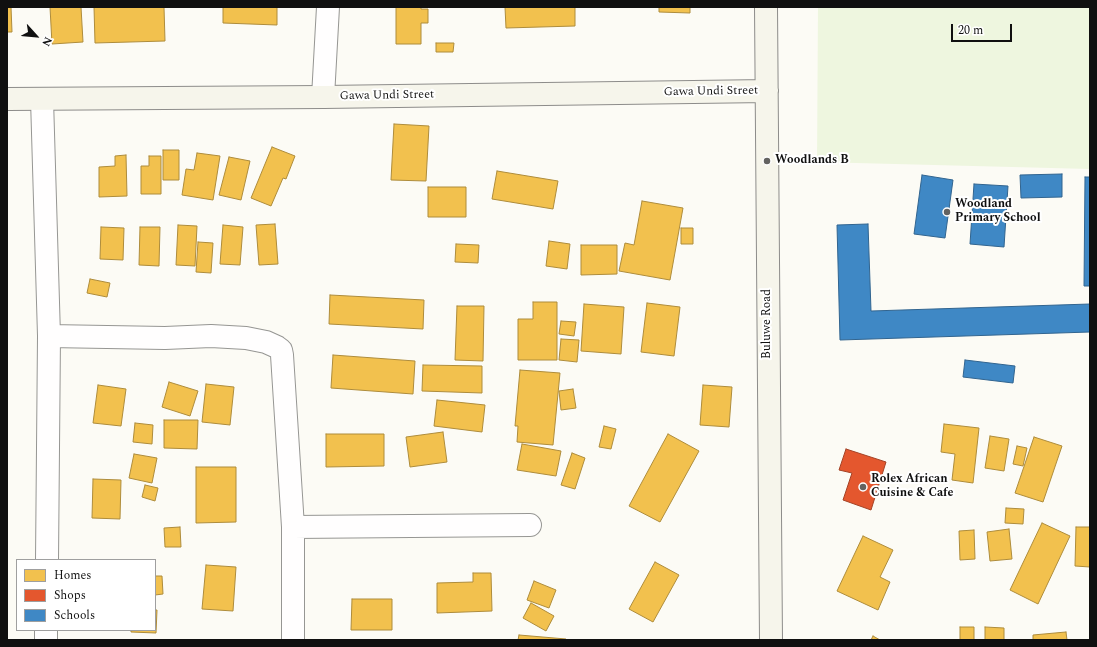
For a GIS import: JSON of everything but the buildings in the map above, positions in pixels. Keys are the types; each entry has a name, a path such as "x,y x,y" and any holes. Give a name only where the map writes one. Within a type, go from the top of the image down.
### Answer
{"street":[{"path":"323,97 328,7"},
{"name":"Buluwe Road","path":"766,7 771,640"},
{"name":"Gawa Undi Street","path":"7,99 323,97 767,91"},
{"path":"42,99 49,336 47,559"},
{"path":"49,336 165,338 212,336 246,338 266,342 279,348 282,355 293,527 293,640"},
{"path":"293,527 530,525"}],"green space":[{"path":"818,7 1090,7 1090,169 817,162"}],"place":[{"name":"Woodlands B","path":"767,161"},
{"name":"Woodland Primary School","path":"947,212"},
{"name":"Rolex African Cuisine & Cafe","path":"863,487"}]}
